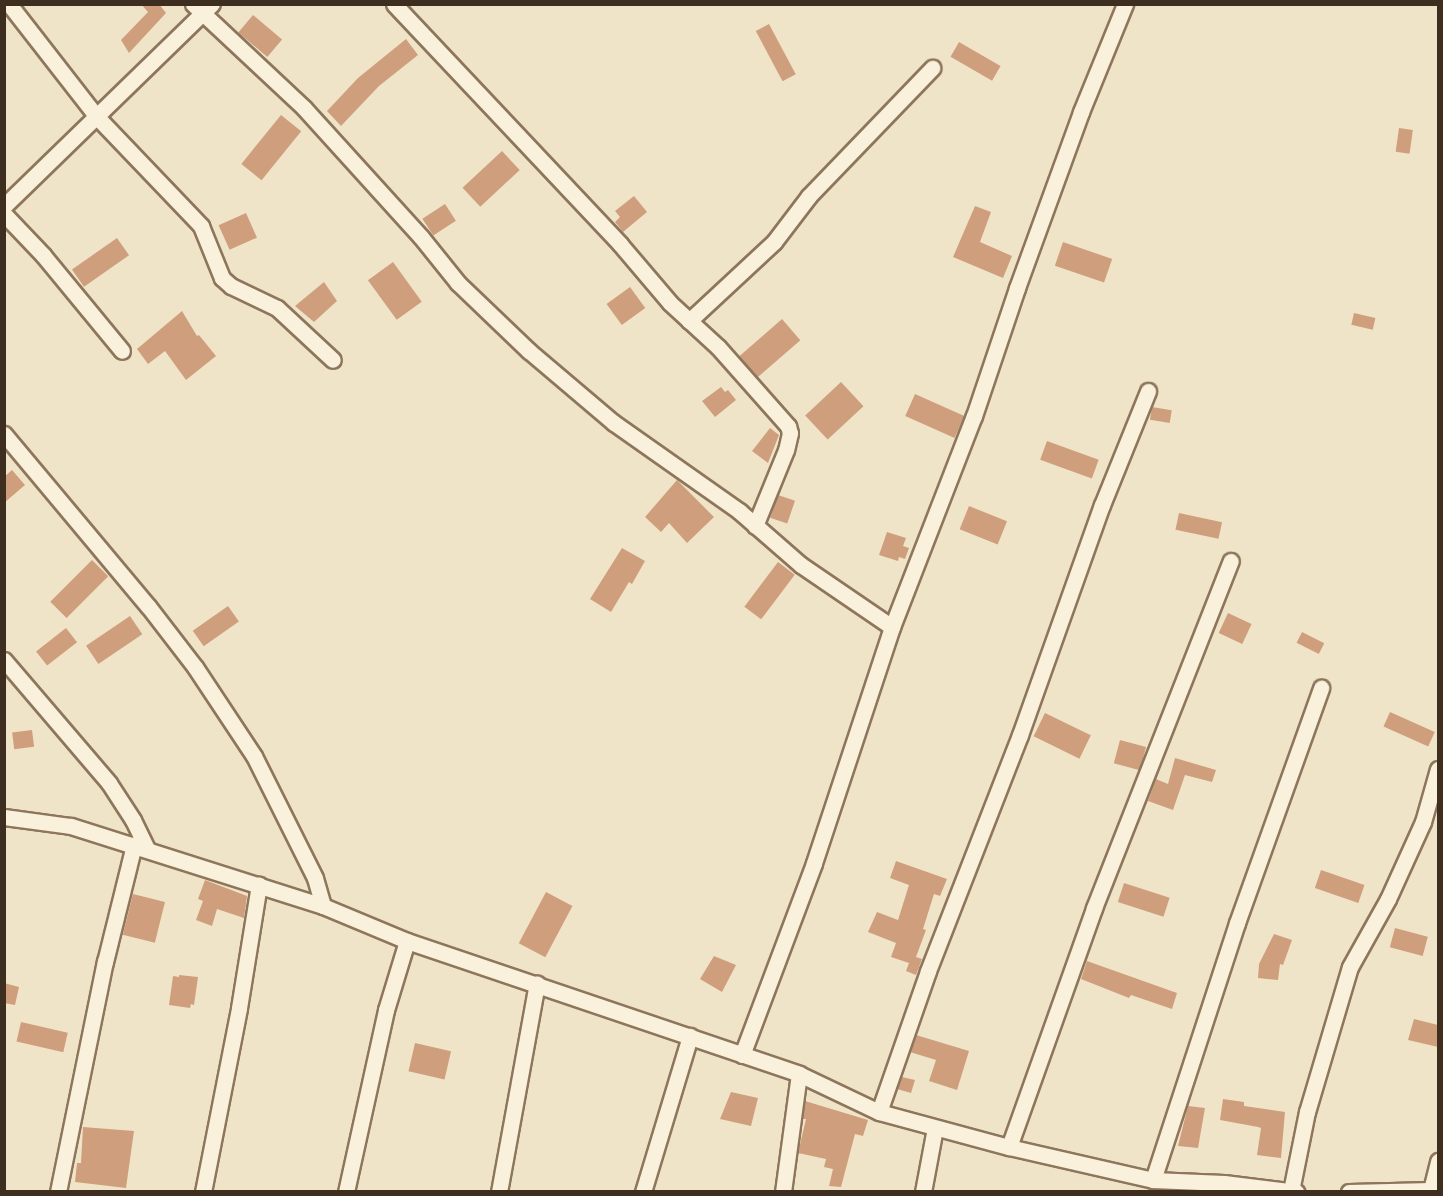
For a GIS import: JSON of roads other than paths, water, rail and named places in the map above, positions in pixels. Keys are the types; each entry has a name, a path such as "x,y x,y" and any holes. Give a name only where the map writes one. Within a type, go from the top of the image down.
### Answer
{"street":[{"path":"9,4 98,117 201,226 222,278 231,286 277,308 333,360"},
{"path":"394,4 689,321 718,347 788,426 790,433 786,450 755,526"},
{"path":"742,1055 814,863 892,627 974,416 1081,112 1125,4"},
{"path":"4,206 98,117 202,8 304,108 458,282 530,351 614,423 755,526 801,565 892,627"},
{"path":"689,321 774,242 809,196 932,68"},
{"path":"4,214 43,255 122,351"},
{"path":"879,1112 928,971 1020,735 1102,505 1148,391"},
{"path":"4,434 148,606 195,667 254,756 315,878 323,906"},
{"path":"1009,1147 1094,908 1231,561"},
{"path":"4,660 110,783 133,820 140,847 105,962 58,1191"},
{"path":"1153,1180 1238,923 1321,688"},
{"path":"1291,1191 1307,1112 1350,968 1388,899 1424,822 1438,769"},
{"path":"4,817 71,826 323,906 407,941 537,983 799,1074 879,1112 1009,1147 1153,1180 1224,1183 1296,1191"},
{"path":"203,1191 239,1008 259,885"},
{"path":"346,1191 386,1010 407,941"},
{"path":"499,1191 537,983"},
{"path":"643,1191 690,1036"},
{"path":"783,1191 799,1074"},
{"path":"923,1191 935,1128"},
{"path":"1349,1191 1435,1188 1438,1161"}]}
